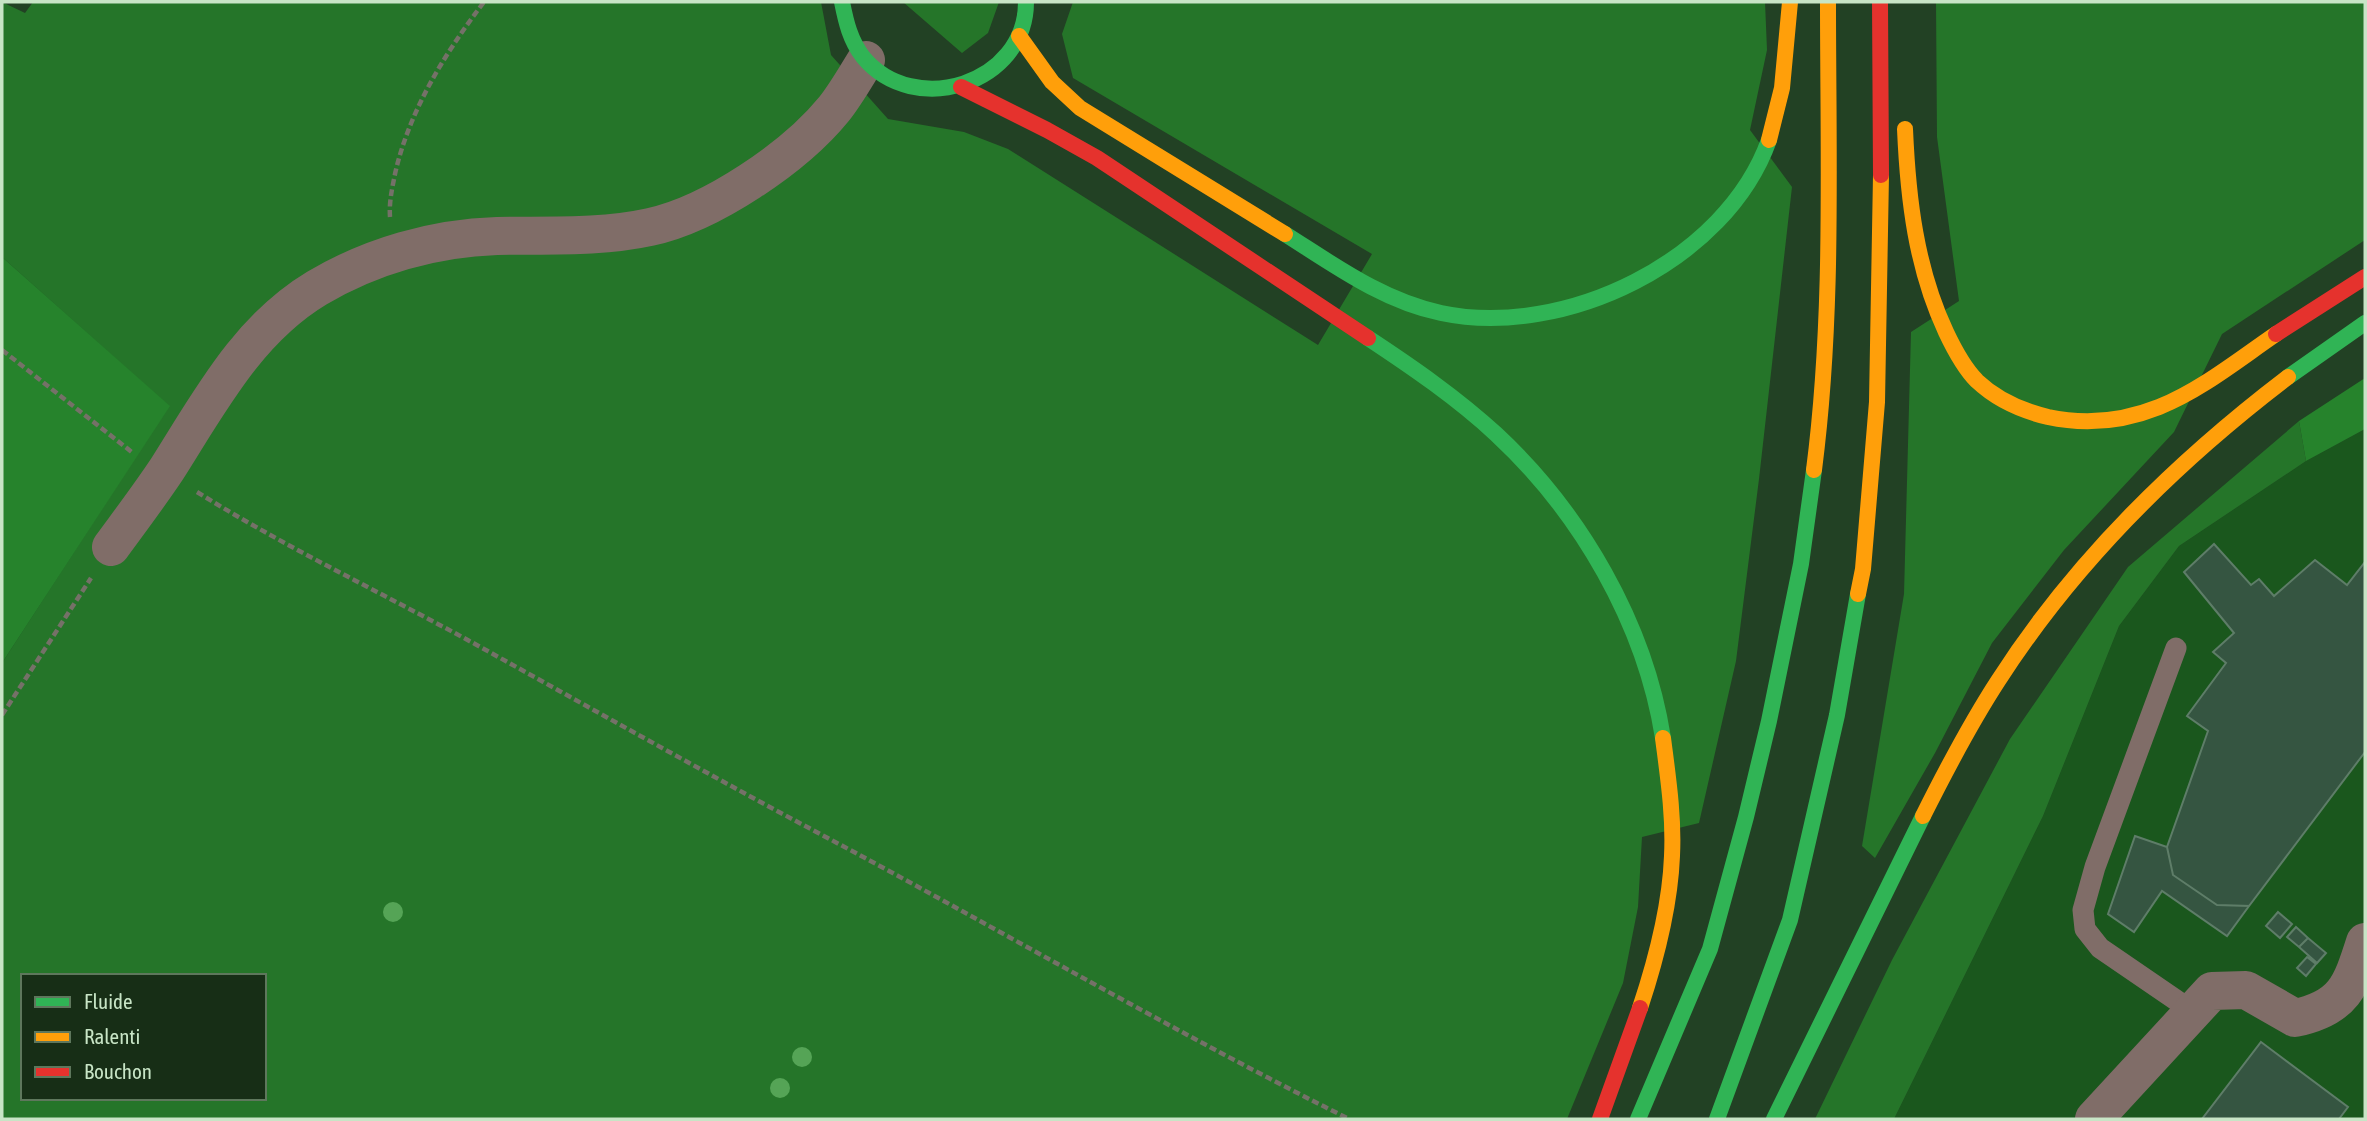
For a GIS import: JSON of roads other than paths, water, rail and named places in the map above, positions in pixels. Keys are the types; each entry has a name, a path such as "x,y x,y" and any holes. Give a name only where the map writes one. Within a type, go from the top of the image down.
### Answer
{"main road":[{"path":"842,2 843,15 851,39 866,60 885,77 910,88 936,91 961,87 985,76 1004,59 1018,36 1026,2"},
{"path":"1018,36 1052,82 1080,108 1358,280 1407,304 1452,314 1503,317 1556,311 1644,279 1686,250 1720,219 1749,181 1769,141 1782,100 1790,2"},
{"path":"1638,1119 1710,949 1766,733 1801,564 1823,399 1829,222 1828,2"},
{"path":"1717,1119 1790,920 1837,715 1863,569 1877,402 1881,187 1880,2"},
{"path":"961,87 1094,156 1439,386 1504,442 1540,478 1570,516 1605,572 1631,626 1652,688 1666,750 1672,816 1671,876 1657,952 1642,1007 1600,1119"},
{"path":"1905,113 1906,165 1913,224 1925,276 1939,319 1960,358 1982,385 2010,403 2042,416 2082,422 2123,417 2159,408 2194,389 2365,277"},
{"path":"1774,1119 1948,767 1975,718 2045,614 2118,527 2187,457 2261,398 2365,323"}],"street":[{"path":"111,547 165,472 239,358 276,318 315,289 356,267 396,252 444,241 496,236 547,237 650,227 698,211 780,160 834,109 866,60"},
{"path":"2094,1119 2212,991 2246,990 2295,1018 2316,1014 2339,1000 2355,972 2365,942"}],"lane":[{"path":"2176,648 2095,867 2083,910 2085,929 2100,948 2192,1011"}]}
